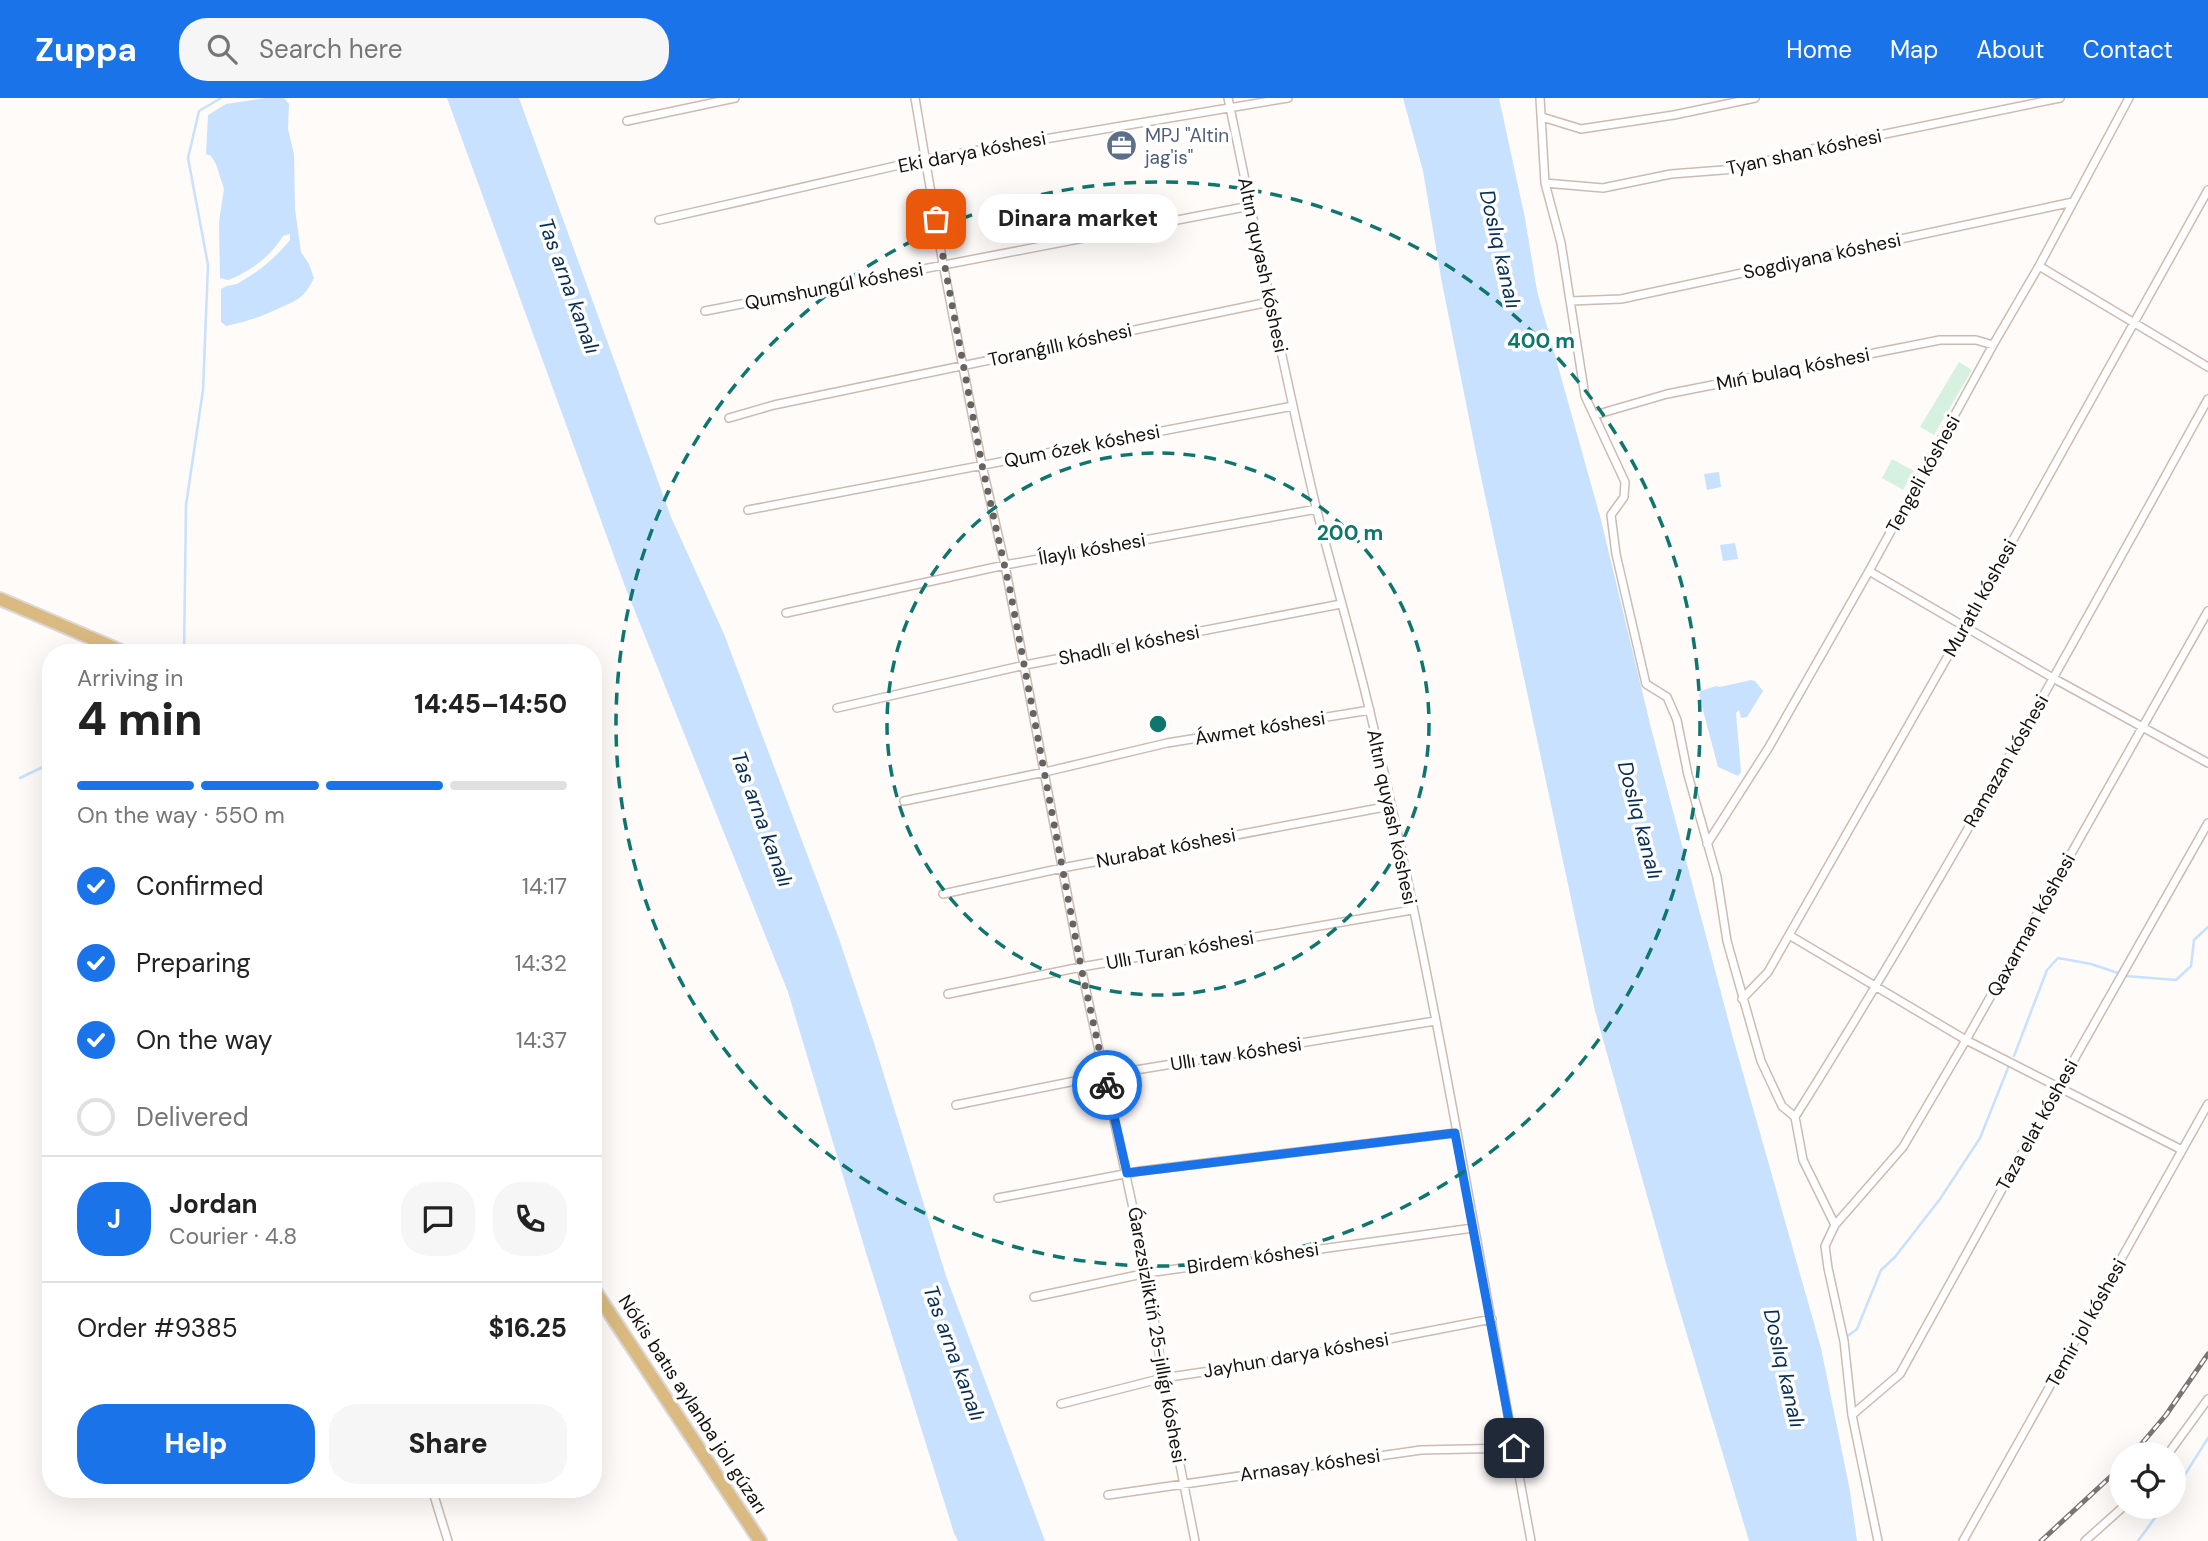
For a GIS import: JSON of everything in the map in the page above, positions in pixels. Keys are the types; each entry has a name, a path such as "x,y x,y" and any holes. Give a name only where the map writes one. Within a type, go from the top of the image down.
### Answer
{"main road":[{"path":"0,599 105,644"},
{"name":"Nókis batıs aylanba jolı gúzarı","path":"602,1302 760,1541"}],"street":[{"path":"627,121 735,98"},
{"name":"Ǵarezsizliktiń 25-jıllıǵı kóshesi","path":"915,98 943,264 982,465 1025,665 1081,967 1147,1273 1163,1378 1195,1541"},
{"name":"Altın quyash kóshesi","path":"1228,98 1269,302 1340,604 1370,710 1412,910 1492,1319 1531,1541"},
{"name":"Eki darya kóshesi","path":"659,220 926,159 1287,98"},
{"path":"1540,98 1545,183 1561,243 1586,396 1625,482 1624,497 1611,515 1616,554 1646,684 1667,697 1677,720 1688,775 1717,877 1727,942 1742,999 1766,1072 1782,1106 1795,1117 1803,1160 1835,1226 1825,1246 1828,1268 1844,1341 1852,1415 1878,1541"},
{"path":"1542,117 1581,129 1674,115 1755,98"},
{"name":"Tyan shan kóshesi","path":"1545,183 1603,188 1671,174 1736,169 1812,149 2060,98"},
{"name":"Tengeli kóshesi","path":"1707,844 1769,747 1870,571 2129,98"},
{"name":"Muratlı kóshesi","path":"1742,999 1768,972 2208,190"},
{"name":"Sogdiyana kóshesi","path":"1570,301 1620,299 2073,202"},
{"name":"Qumshungúl kóshesi","path":"705,311 1250,206"},
{"path":"2039,266 2208,368"},
{"name":"Toranǵıllı kóshesi","path":"729,418 774,405 1269,302"},
{"name":"Mıń bulaq kóshesi","path":"1595,415 1667,394 1940,340 1976,341 1993,345"},
{"name":"Ramazan kóshesi","path":"1795,1117 1876,988 2208,399"},
{"name":"Qum ózek kóshesi","path":"748,510 1293,406"},
{"name":"Ílaylı kóshesi","path":"786,613 1005,565 1317,509"},
{"path":"1870,571 2053,678 2208,763"},
{"name":"Shadlı el kóshesi","path":"837,708 1025,665 1340,604"},
{"name":"Qaxarman kóshesi","path":"1835,1226 1903,1147 2208,611"},
{"name":"Áwmet kóshesi","path":"904,801 1167,743 1370,710"},
{"name":"Nurabat kóshesi","path":"943,894 1062,868 1390,806"},
{"name":"Taza elat kóshesi","path":"1852,1415 1900,1374 2208,823"},
{"name":"Ullı Turan kóshesi","path":"948,994 1081,967 1412,910"},
{"path":"1789,935 1966,1040 2182,1150"},
{"name":"Ullı taw kóshesi","path":"956,1105 1105,1076 1435,1021"},
{"name":"Temir jol kóshesi","path":"1963,1541 2208,1104"},
{"path":"998,1198 1127,1173 1455,1133"},
{"name":"Birdem kóshesi","path":"1034,1297 1147,1273 1473,1228"},
{"name":"Jayhun darya kóshesi","path":"1060,1404 1163,1378 1264,1363 1492,1319"},
{"path":"2177,1442 2208,1399"},
{"name":"Arnasay kóshesi","path":"1108,1495 1421,1450 1514,1448"},
{"path":"435,1498 448,1541"},
{"path":"2085,1541 2110,1519"}],"green space":[{"path":"1959,362 1972,370 1934,435 1920,427"},
{"path":"1892,459 1914,471 1903,490 1882,478"}],"water":[{"path":"284,98 289,104 288,129 294,154 295,209 301,252 314,278 302,296 292,302 255,318 226,326 221,322 221,289 240,283 262,268 290,240 290,234 283,236 266,257 252,268 228,280 220,278 219,222 224,189 216,164 211,156 206,154 208,115 226,104"},
{"name":"Tas arna kanalı","path":"447,98 519,98 671,517 724,634 838,936 946,1276 1045,1541 958,1541 954,1533 788,992 626,589"},
{"name":"Doslıq kanalı","path":"1403,98 1499,98 1525,218 1537,291 1601,520 1651,728 1733,1038 1821,1348 1850,1491 1857,1541 1749,1541 1675,1295 1595,1011 1476,453 1423,171"},
{"path":"1719,472 1721,487 1707,490 1704,474"},
{"path":"1735,543 1738,559 1723,561 1720,545"},
{"path":"1751,680 1763,691 1747,717 1741,718 1739,710 1736,713 1741,772 1738,776 1718,767 1699,695 1701,691 1716,686"}],"waterway":[{"path":"184,644 186,505 203,390 208,265 188,158 199,111 221,98"},
{"path":"20,778 42,767"},
{"path":"2126,976 2176,980 2191,966 2194,940 2208,927"},
{"path":"2014,1056 2047,970 2058,958 2091,964 2118,973"},
{"path":"1845,1338 1857,1329 1881,1270 1895,1257 1940,1199 1980,1138 2008,1068"},
{"path":"2186,1473 2208,1438"},
{"path":"2138,1541 2154,1519"}],"railway":[{"path":"2143,1442 2166,1415 2208,1354"},
{"path":"2041,1541 2109,1478"}],"way so far":[{"path":"936,219 982,465 1025,665 1081,967 1107,1085"}],"place":[{"name":"MPJ \"Altin jag'is\"","path":"1122,146"},
{"name":"Dinara market","path":"936,219"}],"route":[{"path":"1107,1085 1127,1173 1455,1133 1492,1319 1514,1448"}]}
